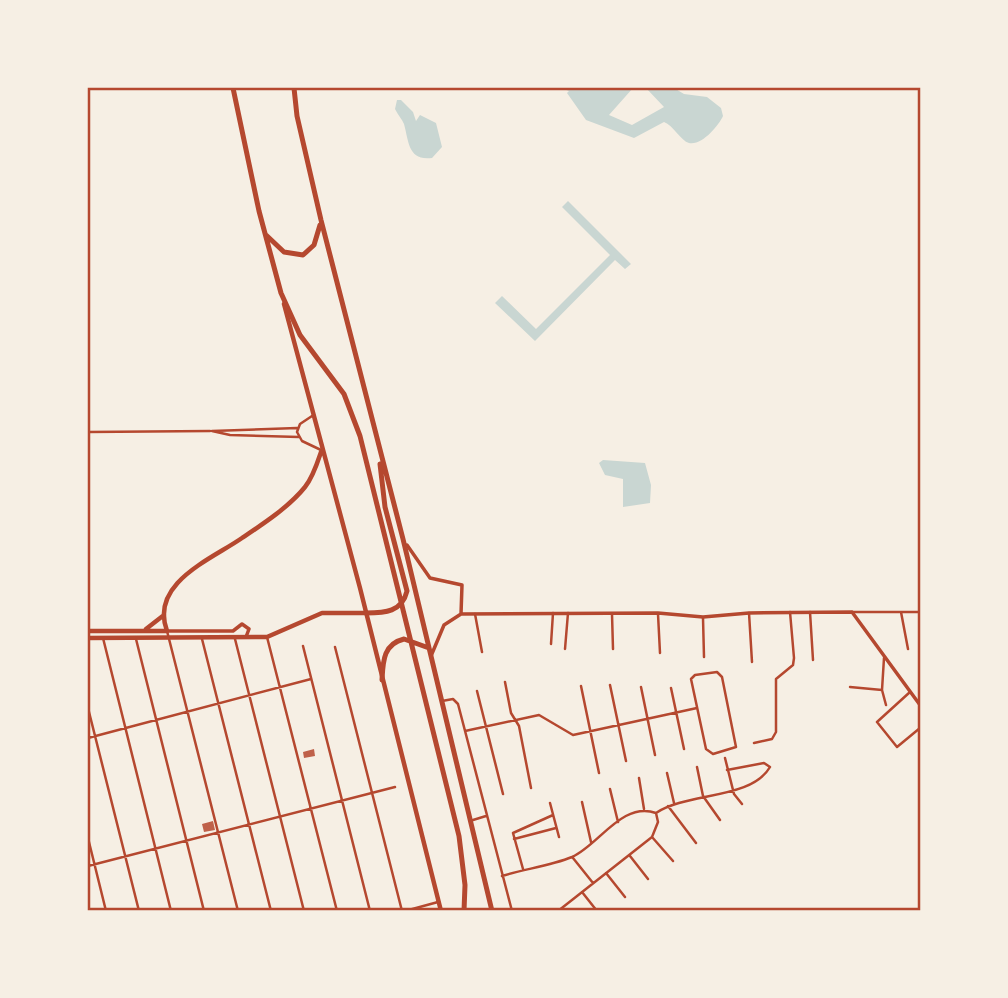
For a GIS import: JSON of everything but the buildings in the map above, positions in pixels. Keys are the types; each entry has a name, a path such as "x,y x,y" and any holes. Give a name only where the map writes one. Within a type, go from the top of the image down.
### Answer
{"highway":[{"path":"233,88 281,293 300,335 344,394 369,472 464,862 464,911"},
{"path":"294,88 297,116 321,220 403,539 492,911"},
{"path":"265,232 284,252 303,255 318,237 321,220"},
{"path":"366,613 393,611 400,606 407,591 385,506 378,446"},
{"path":"382,680 384,659 391,645 404,639 418,641 429,648"}],"main road":[{"path":"281,293 366,613 440,911"},
{"path":"168,634 165,612 172,592 190,569 241,539 299,493 309,482 321,451"},
{"path":"144,630 165,612"},
{"path":"88,631 144,630 201,637 267,637 322,613 366,613"},
{"path":"88,638 136,638 168,634"}],"street":[{"path":"299,437 298,428 305,419 312,416"},
{"path":"267,428 267,435"},
{"path":"88,432 298,428"},
{"path":"212,431 230,435 299,437 321,451"},
{"path":"403,539 430,578 462,585 461,614"},
{"path":"431,656 444,625 461,614 658,612 703,617 790,612 920,612"},
{"path":"658,612 660,653"},
{"path":"754,743 772,739 776,733 776,679 793,665 794,658 790,612"},
{"path":"810,612 813,660"},
{"path":"852,612 920,705"},
{"path":"901,612 908,649"},
{"path":"475,613 482,652"},
{"path":"551,644 553,613"},
{"path":"565,649 568,613"},
{"path":"612,613 613,649"},
{"path":"749,613 752,662"},
{"path":"703,617 704,657"},
{"path":"238,911 168,634 233,631 243,624 249,629 246,637"},
{"path":"201,637 271,911"},
{"path":"235,637 304,911"},
{"path":"267,637 337,911"},
{"path":"103,638 171,911"},
{"path":"136,638 204,911"},
{"path":"303,646 370,911"},
{"path":"335,647 404,911 438,902"},
{"path":"884,654 881,690 886,705"},
{"path":"720,673 736,747 708,753 697,708 691,676 720,673"},
{"path":"88,738 311,679"},
{"path":"505,682 511,713 519,726 531,788"},
{"path":"610,685 626,761"},
{"path":"581,686 599,773"},
{"path":"641,687 655,755"},
{"path":"850,687 881,690"},
{"path":"671,688 684,749"},
{"path":"477,691 503,794"},
{"path":"911,691 877,722 897,747 920,728"},
{"path":"442,701 456,701 512,911"},
{"path":"88,708 139,911"},
{"path":"465,731 540,715 570,734 697,708"},
{"path":"725,758 733,789 742,804"},
{"path":"656,813 674,803 751,785 770,767 764,763 727,770"},
{"path":"697,767 703,796 720,820"},
{"path":"667,773 674,803"},
{"path":"639,778 645,809"},
{"path":"88,866 395,787"},
{"path":"610,789 618,822"},
{"path":"582,802 591,842"},
{"path":"550,803 559,837"},
{"path":"668,806 696,843"},
{"path":"502,876 572,857 632,812 645,809 656,813"},
{"path":"558,911 652,837 658,822 656,813"},
{"path":"523,869 514,839 515,831 552,815"},
{"path":"471,821 486,816"},
{"path":"514,839 556,828"},
{"path":"652,837 673,861"},
{"path":"88,838 106,911"},
{"path":"630,856 648,879"},
{"path":"572,857 593,883"},
{"path":"606,873 625,897"},
{"path":"582,892 597,911"}],"shaded area":[{"path":"561,88 633,88 609,115 632,125 664,107 646,88 674,88 684,94 707,97 721,108 723,116 709,134 694,143 686,142 664,122 634,138 586,120 567,93 569,91"},
{"path":"397,100 401,100 413,112 416,121 420,115 436,123 442,147 432,158 418,156 411,149 404,124 395,109"},
{"path":"568,201 631,264 625,269 615,260 535,341 495,303 502,296 536,329 610,255 562,207"},
{"path":"603,460 645,463 651,485 650,503 623,507 623,479 605,475 599,463"}]}
